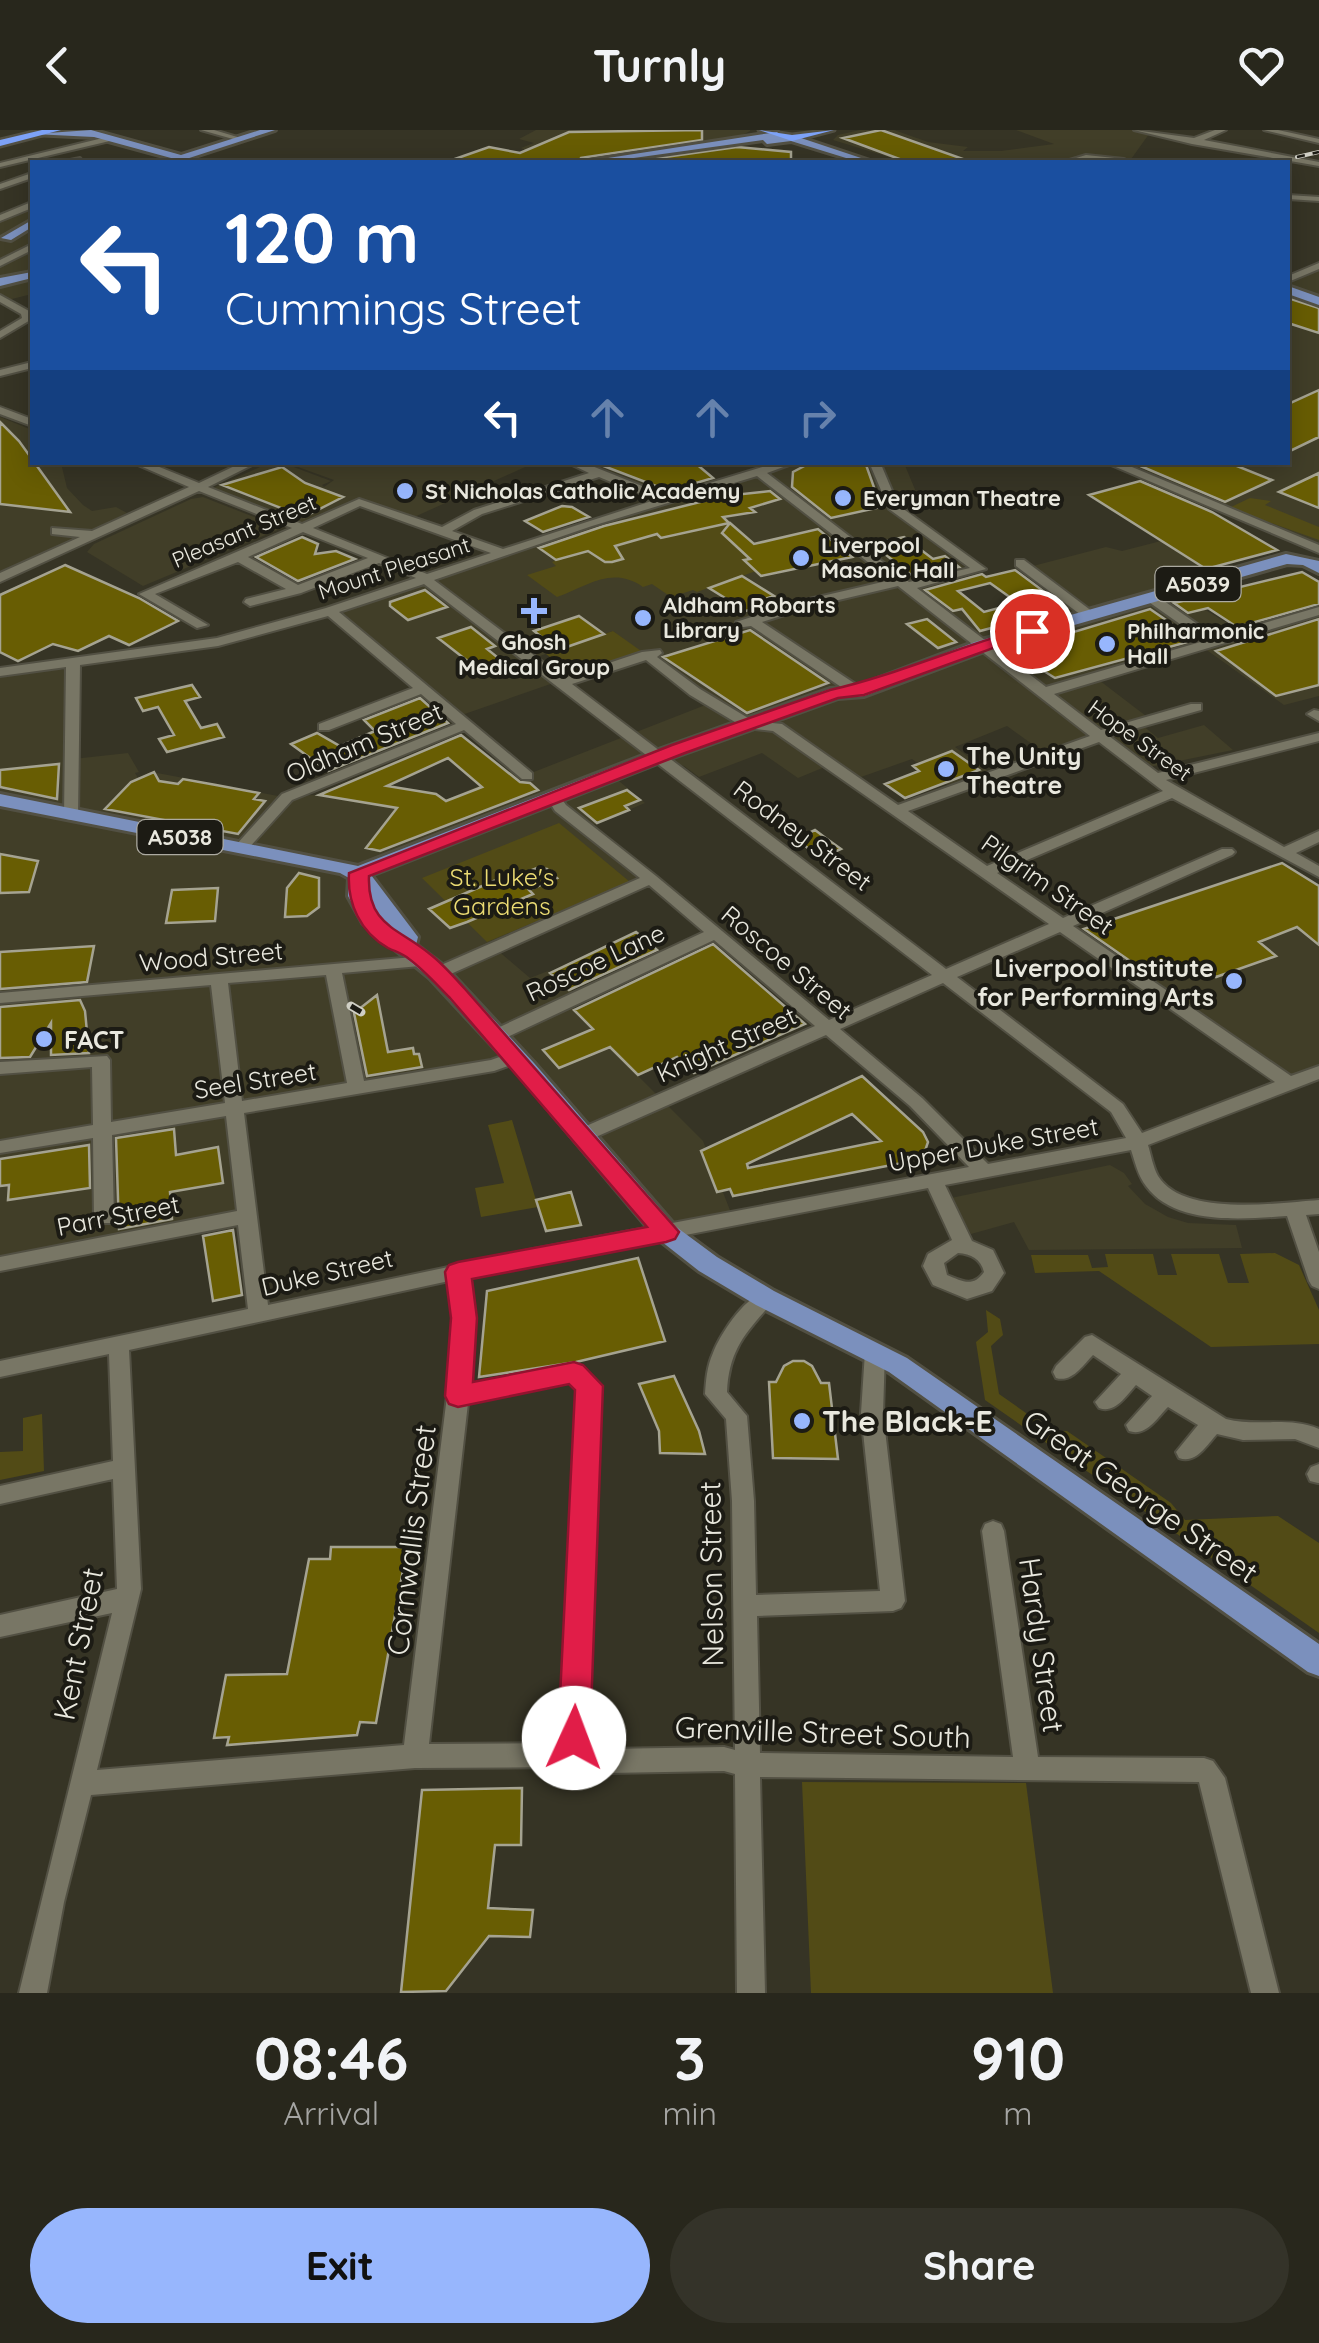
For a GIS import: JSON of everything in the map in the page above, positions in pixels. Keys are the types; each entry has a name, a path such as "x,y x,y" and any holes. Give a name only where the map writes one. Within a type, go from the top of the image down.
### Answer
{"highway":[{"path":"0,140 56,130"},
{"path":"760,130 790,134 833,130"}],"main road":[{"path":"80,130 165,160 185,160 270,130"},
{"path":"746,141 760,130"},
{"path":"826,144 825,136 833,130"},
{"path":"35,132 100,134"},
{"path":"704,147 790,134 878,160"},
{"path":"602,160 790,134 862,160"},
{"path":"2,238 30,224"},
{"path":"2,238 30,245"},
{"path":"0,282 30,276"},
{"path":"1290,291 1319,300"},
{"name":"A5039","path":"365,878 836,693 858,692 981,646 1089,615 1286,560 1316,558"},
{"name":"A5039","path":"665,761 850,700 858,692"},
{"name":"A5038","path":"0,800 336,865 365,878"},
{"name":"Great George Street","path":"365,878 378,915 396,944 406,946 432,967 497,1036 666,1232 708,1264 765,1298 874,1352 944,1396 1319,1662"}],"street":[{"path":"211,130 240,140"},
{"path":"1138,130 1319,164"},
{"path":"1192,142 1222,130"},
{"path":"1268,130 1319,142"},
{"path":"0,165 53,152 100,134"},
{"path":"1282,158 1319,142"},
{"path":"53,152 80,160"},
{"path":"1074,160 1114,160"},
{"path":"0,188 30,177"},
{"path":"6,202 30,194"},
{"path":"1290,197 1319,199"},
{"path":"0,218 30,206"},
{"path":"0,263 30,247"},
{"path":"1290,278 1319,266"},
{"path":"0,335 25,317 2,300"},
{"path":"2,373 30,365"},
{"path":"0,410 30,421"},
{"name":"Rodney Street","path":"144,465 425,578 1116,1108 1138,1142 1152,1183 1177,1202 1212,1209 1319,1208"},
{"path":"0,578 246,465"},
{"path":"580,465 666,500"},
{"name":"Mount Pleasant","path":"0,672 218,642 330,611 784,465"},
{"path":"858,692 746,623 809,602 980,568 893,507 875,465"},
{"path":"1115,465 1316,558"},
{"path":"442,532 478,512 600,473"},
{"name":"Hope Street","path":"760,474 1173,792 1319,872"},
{"name":"Pleasant Street","path":"202,626 145,594 239,557 359,502 442,532"},
{"path":"56,531 94,536"},
{"path":"442,532 503,553"},
{"path":"239,557 297,590"},
{"path":"250,602 297,590 380,558"},
{"path":"1020,563 1089,615"},
{"path":"1150,598 1213,641"},
{"path":"330,611 527,776"},
{"path":"1042,693 1319,612"},
{"path":"181,625 218,642"},
{"path":"565,682 654,653 695,692 750,725 777,726"},
{"path":"71,816 73,662"},
{"path":"324,728 422,689"},
{"path":"897,810 1099,736 1196,707"},
{"name":"Oldham Street","path":"242,848 287,797 465,725"},
{"name":"Pilgrim Street","path":"777,726 1290,1084"},
{"path":"1155,778 1319,737"},
{"path":"986,872 1173,792"},
{"name":"Roscoe Street","path":"557,803 930,1115 984,1170"},
{"path":"1284,853 1319,836"},
{"name":"Knight Street","path":"583,1135 1227,852"},
{"name":"Wood Street","path":"0,998 333,970 432,967 652,879"},
{"name":"Roscoe Lane","path":"497,1036 714,934"},
{"path":"333,970 357,1089"},
{"path":"219,981 258,1316"},
{"name":"Seel Street","path":"0,1147 494,1066 516,1057"},
{"path":"0,1068 101,1060 104,1218"},
{"name":"Upper Duke Street","path":"666,1232 1138,1142 1319,1072"},
{"path":"933,1180 965,1246"},
{"path":"1294,1208 1319,1281"},
{"name":"Parr Street","path":"0,1264 246,1216"},
{"name":"Duke Street","path":"0,1369 666,1232"},
{"name":"Cornwallis Street","path":"415,1756 458,1396 464,1318 458,1272"},
{"name":"Nelson Street","path":"751,1993 744,1502 736,1416 716,1394 718,1358 765,1298"},
{"path":"1062,1372 1092,1343 1222,1428 1315,1429"},
{"name":"Kent Street","path":"32,1993 127,1599 120,1345"},
{"path":"745,1606 893,1601 872,1412 874,1352"},
{"path":"458,1396 574,1372 589,1386 573,1756"},
{"path":"1106,1402 1136,1372"},
{"path":"1138,1425 1169,1393"},
{"path":"1187,1452 1214,1423"},
{"path":"0,1495 125,1467"},
{"name":"Hardy Street","path":"993,1530 1027,1769"},
{"path":"0,1626 127,1599"},
{"name":"Grenville Street South","path":"81,1784 415,1756 573,1756 607,1761 724,1758 746,1765 1204,1770 1212,1778 1265,1993"}],"shaded area":[{"path":"536,130 750,130 737,138 697,145 566,160 544,160 521,148 534,143 519,139"},
{"path":"860,130 894,130 928,142 968,147 963,151 1001,151 1054,144 1016,130 1133,130 1149,134 1130,160 898,160 833,140"},
{"path":"30,206 30,294 0,302 0,218"},
{"path":"1319,270 1319,549 1114,465 1290,465 1290,278"},
{"path":"0,417 30,429 30,465 61,465 67,488 83,505 92,511 116,507 127,513 0,577"},
{"path":"265,465 288,465 331,481 324,487 334,480 293,465 530,465 412,518 358,498 303,523 213,488"},
{"path":"577,465 697,465 722,484 784,465 905,465 916,492 880,495 883,506 965,567 941,576 984,611 1053,594 1068,605 1081,601 1033,566 1106,547 1122,551 1161,541 1210,572 1164,585 1237,629 1091,674 1146,716 1142,725 1158,738 1204,725 1233,750 1149,767 1109,738 1088,735 1043,752 1007,726 955,747 989,772 949,786 912,759 861,777 837,762 798,778 762,753 699,777 684,766 640,755 606,770 645,803 579,831 638,878 489,943 530,978 548,971 577,995 574,1012 703,1141 733,1218 666,1232 516,1057 233,1109 246,1216 0,1266 0,674 70,669 64,760 128,753 139,772 135,773 138,778 152,772 278,796 317,795 418,812 515,770 526,775 708,704 613,631 534,658 562,680 456,717 330,611 665,500"},
{"path":"203,497 282,528 143,586 87,552 94,544"},
{"path":"1319,611 1319,696 1284,705 1201,646"},
{"name":"Liverpool Institute for Performing Arts","path":"1238,879 1319,945 1319,1072 1290,1084 1145,984 1153,979 1082,929"},
{"path":"1110,1165 1124,1173 1132,1184 1128,1186 1145,1204 1168,1217 1188,1223 1236,1225 1242,1248 1029,1250 1014,1222 971,1234 951,1198"}],"green space":[{"path":"1250,498 1271,501 1265,505 1319,527 1319,540 1229,508"},
{"path":"726,524 730,528 721,531 750,559 744,561 756,571 697,592 671,597 652,584 643,587 610,578 557,597 527,575 556,566 552,562 585,548 599,559 612,562 621,557 605,543 628,543 621,537"},
{"path":"613,631 641,651 571,674 546,654"},
{"name":"St. Luke's Gardens","path":"559,823 630,882 487,942 422,878"},
{"path":"512,1120 538,1207 481,1217 475,1188 504,1183 488,1125"},
{"path":"1275,1253 1299,1265 1319,1310 1319,1344 1211,1347 1099,1271 1035,1273 1031,1255 1088,1255 1092,1268 1108,1267 1105,1254 1153,1254 1158,1275 1177,1275 1171,1254 1219,1254 1228,1283 1249,1283 1240,1254"},
{"path":"986,1310 1000,1319 1003,1335 991,1346 999,1394 1053,1432 1067,1431 1171,1503 1185,1520 1278,1516 1319,1543 1319,1633 985,1400 976,1342 988,1332"},
{"path":"42,1414 44,1471 0,1480 0,1452 23,1451 23,1418"},
{"path":"802,1782 1026,1783 1053,1993 811,1993"}],"building":[{"path":"702,130 702,140 580,160 452,160 489,147 520,153 569,132"},
{"path":"881,130 963,159 902,160 843,138"},
{"path":"737,147 791,152 791,160 643,160"},
{"path":"1290,299 1319,308 1319,333 1290,324"},
{"path":"1319,390 1319,437 1290,451 1290,403"},
{"path":"0,422 19,441 30,456 30,465 36,465 70,512 0,504"},
{"path":"601,465 698,465 713,478 669,491"},
{"path":"806,465 866,465 881,507 831,518 792,487 793,472"},
{"path":"1138,465 1234,465 1272,480 1225,502"},
{"path":"282,467 305,483 343,497 304,517 222,485"},
{"path":"1319,473 1319,508 1279,492"},
{"path":"1140,481 1212,512 1277,550 1206,569 1089,495"},
{"path":"727,489 734,495 770,491 780,499 750,508 755,512 723,517 729,523 661,538 657,534 615,546 623,559 612,562 588,551 556,560 539,548 604,526 708,500 697,498"},
{"path":"562,506 589,517 543,532 525,521"},
{"path":"730,523 754,544 818,529 852,557 761,576 744,560 750,559 722,533"},
{"path":"302,537 318,544 315,554 336,551 355,559 298,581 256,557"},
{"path":"904,537 933,559 945,556 959,567 914,577 872,544"},
{"path":"65,565 139,598 178,621 129,645 109,636 78,651 53,644 18,661 0,652 0,595"},
{"path":"1015,570 1066,608 980,631 962,609 953,611 925,590 982,574 986,577","holes":["990,583 1018,603 984,612 958,591"]},
{"path":"1302,572 1319,582 1319,604 1237,627 1208,608 1188,613 1174,603"},
{"path":"742,576 774,596 768,598 773,602 746,611 709,588"},
{"path":"425,590 447,607 408,620 390,606 390,602"},
{"name":"Philharmonic Hall","path":"1150,609 1195,640 1055,678 1023,658 1027,657 1017,649"},
{"path":"579,616 604,634 558,650 534,631"},
{"path":"927,619 956,642 938,648 907,624"},
{"path":"1319,619 1319,685 1276,696 1216,651"},
{"path":"471,627 495,646 487,649 507,665 483,673 438,638"},
{"path":"750,630 828,683 747,713 663,657"},
{"path":"192,685 200,697 185,701 201,728 217,724 224,737 167,752 159,739 174,735 158,707 143,711 136,698"},
{"path":"420,698 448,723 328,771 291,744 317,733 340,746 375,731 364,720"},
{"path":"461,735 520,782 530,783 538,790 380,851 366,848 397,808 319,795","holes":["448,758 482,787 446,801 436,794 387,786"]},
{"name":"The Unity Theatre","path":"952,751 979,770 905,798 885,784 919,771 913,766"},
{"path":"59,764 57,799 0,787 0,770"},
{"path":"154,772 159,781 178,784 183,779 259,793 254,799 265,801 238,834 105,809 131,782"},
{"path":"627,790 640,800 625,806 629,810 597,823 579,808"},
{"path":"815,830 841,849 821,858 796,839"},
{"path":"0,854 38,861 29,892 0,893"},
{"path":"1282,863 1319,886 1319,945 1297,927 1259,942 1276,956 1216,977 1201,964 1156,979 1084,929"},
{"path":"537,868 547,869 557,878 529,890 533,894 467,922 450,928 429,909 510,874 514,877"},
{"path":"299,873 319,878 319,907 307,916 285,917 287,888"},
{"path":"218,888 215,921 166,923 172,890"},
{"path":"636,932 657,950 569,990 550,973"},
{"path":"713,944 805,1024 694,1073 677,1057 638,1075 610,1047 559,1068 543,1050 593,1029 574,1010"},
{"path":"94,946 87,982 0,989 0,952"},
{"path":"377,995 388,1052 413,1048 422,1067 367,1076 354,1013"},
{"name":"FACT","path":"80,1000 85,1011 89,1053 51,1055 51,1023 30,1057 0,1058 0,1007"},
{"path":"862,1076 923,1132 928,1142 925,1151 902,1163 733,1196 730,1189 717,1192 701,1151","holes":["852,1114 881,1141 748,1168 747,1164"]},
{"path":"174,1129 176,1155 218,1147 223,1183 170,1192 172,1219 119,1229 116,1138"},
{"path":"89,1145 90,1188 8,1200 9,1185 0,1186 0,1159"},
{"path":"571,1192 581,1225 546,1231 536,1200"},
{"path":"233,1230 242,1295 213,1301 203,1236"},
{"path":"638,1258 665,1341 576,1362 479,1377 487,1291"},
{"name":"The Black-E","path":"804,1361 812,1366 821,1383 829,1383 838,1459 773,1458 769,1382 776,1382 784,1366"},
{"path":"674,1376 705,1454 660,1453 659,1431 639,1384"},
{"path":"331,1547 407,1547 376,1723 360,1722 357,1735 227,1745 229,1737 214,1738 226,1675 287,1674 309,1559 330,1559"},
{"path":"522,1788 521,1845 495,1845 488,1908 533,1910 530,1937 489,1936 446,1991 401,1992 422,1790"}],"railway":[{"path":"1297,157 1319,152"},
{"path":"351,1006 361,1012"}],"place":[{"name":"St Nicholas Catholic Academy","path":"405,491"},
{"name":"Everyman Theatre","path":"843,498"},
{"name":"Liverpool Masonic Hall","path":"801,558"},
{"name":"Ghosh Medical Group","path":"534,611"},
{"name":"Aldham Robarts Library","path":"643,618"},
{"name":"Philharmonic Hall","path":"1107,644"},
{"name":"The Unity Theatre","path":"946,769"},
{"name":"Liverpool Institute for Performing Arts","path":"1234,981"},
{"name":"FACT","path":"44,1039"},
{"name":"The Black-E","path":"802,1421"}],"route":[{"path":"574,1738 589,1386 574,1372 458,1396 464,1318 458,1272 666,1232 458,994 425,960 406,946 396,944 370,920 358,896 359,873 678,749 836,693 858,692 1032,631"}]}
